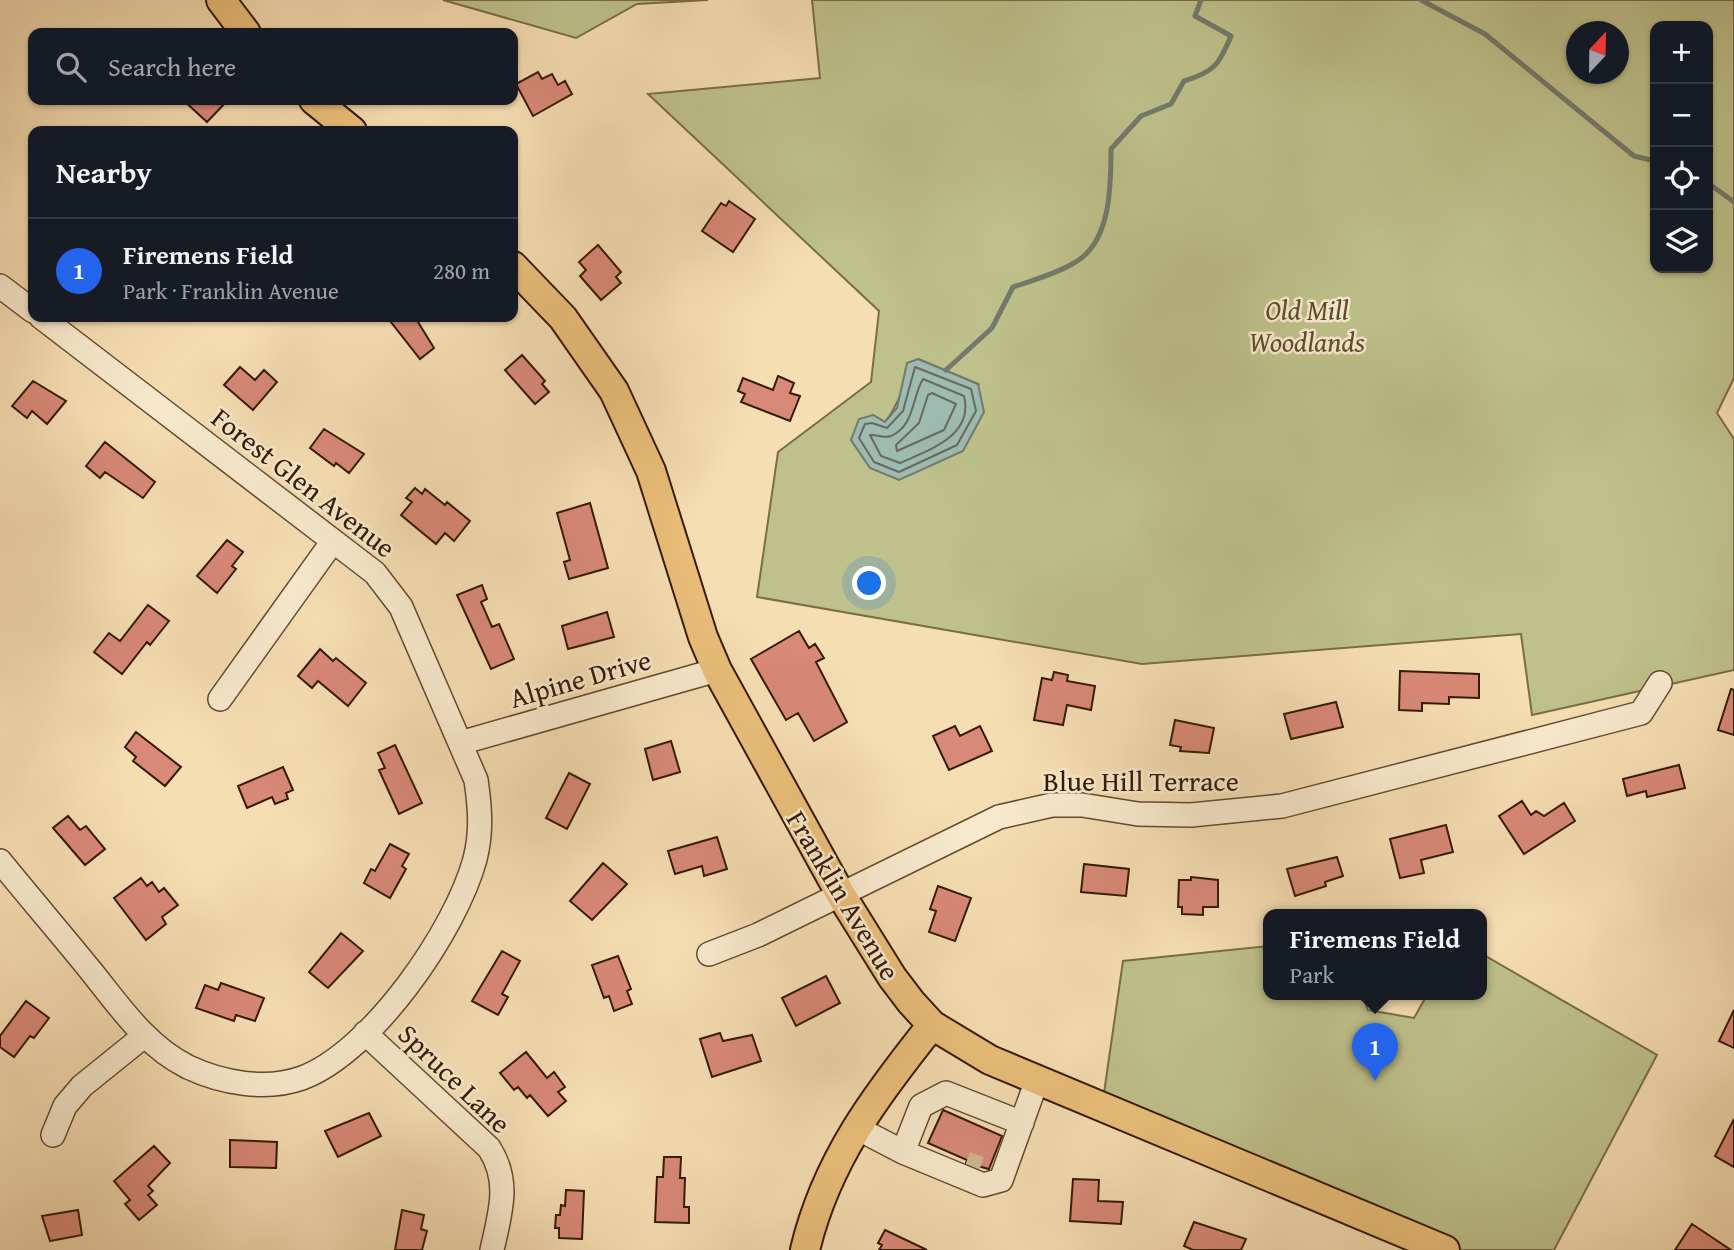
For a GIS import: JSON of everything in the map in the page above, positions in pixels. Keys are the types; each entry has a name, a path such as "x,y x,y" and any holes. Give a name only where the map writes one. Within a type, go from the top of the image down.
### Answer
{"main road":[{"path":"221,0 242,28"},
{"path":"320,105 346,126"},
{"name":"Franklin Avenue","path":"518,271 564,318 590,354 634,430 651,471 696,614 717,670 841,895 892,977 932,1025 990,1060 1445,1250"},
{"path":"805,1250 825,1186 855,1127 886,1081 932,1025"}],"street":[{"path":"0,286 28,307"},
{"name":"Forest Glen Avenue","path":"0,861 144,1036 187,1066 210,1076 262,1085 301,1078 322,1069 365,1033 395,1002 440,936 474,861 481,809 476,780 401,607 375,573 47,322"},
{"path":"220,699 332,541"},
{"name":"Alpine Drive","path":"460,743 717,670"},
{"name":"Blue Hill Terrace","path":"709,954 1009,815 1052,806 1082,805 1138,814 1191,815 1282,806 1640,713 1660,683"},
{"name":"Spruce Lane","path":"365,1033 489,1149 497,1161 503,1178 503,1197 492,1250"},
{"path":"53,1135 65,1106 82,1086 144,1036"},
{"path":"855,1127 903,1152 1001,1180 1037,1080"},
{"path":"903,1152 921,1106 946,1093 1021,1123"}],"green space":[{"path":"443,0 708,0 637,4 576,38"},
{"name":"Old Mill Woodlands","path":"812,0 1734,0 1734,378 1717,413 1734,439 1734,670 1532,715 1521,634 1142,664 757,597 778,452 871,382 879,311 648,94 820,78","holes":["918,359 978,384 851,440 873,415 885,422"]},
{"path":"1263,947 1263,1000 1364,1000 1368,1010 1414,1018 1424,1000 1487,1000 1487,957 1657,1055 1554,1250 1445,1250 1102,1107 1123,961"}],"water":[{"path":"918,359 978,384 984,412 963,451 899,480 870,468 851,440 859,419 873,415 885,422 897,408 907,363"}],"building":[{"path":"538,72 542,79 552,74 558,85 565,81 572,94 533,116 518,83"},
{"path":"188,105 223,105 207,122"},
{"path":"729,201 755,219 733,252 702,231 721,203 726,206"},
{"path":"598,245 621,272 616,277 621,283 601,300 580,276 586,270 579,262"},
{"path":"391,322 418,322 434,348 420,359"},
{"path":"522,355 545,381 542,384 549,392 535,404 505,370"},
{"path":"240,367 255,380 264,370 277,382 253,410 224,385"},
{"path":"778,376 794,383 790,393 800,396 790,421 741,402 745,394 738,391 743,378 773,390"},
{"path":"33,381 66,401 47,424 32,411 27,418 12,406"},
{"path":"324,429 364,454 349,473 336,463 334,466 310,448"},
{"path":"105,442 155,482 143,498 105,472 100,478 86,466"},
{"path":"415,488 422,494 425,489 445,505 447,502 470,521 454,541 445,533 436,544 401,515 412,502 406,498"},
{"path":"590,503 608,568 569,579 564,562 570,560 557,513"},
{"path":"227,540 243,552 232,566 236,569 217,593 197,576"},
{"path":"482,585 487,599 481,602 492,627 499,624 514,659 491,669 457,595"},
{"path":"148,605 169,621 150,645 147,642 122,674 94,652 109,633 120,641"},
{"path":"607,612 614,637 568,649 562,626"},
{"path":"799,631 809,648 815,644 824,658 816,662 847,722 814,741 798,713 786,720 751,659"},
{"path":"320,649 333,661 336,658 366,683 348,706 318,681 312,688 298,676"},
{"path":"1400,671 1479,674 1479,698 1449,697 1449,704 1422,703 1422,711 1399,710"},
{"path":"1054,672 1068,675 1067,681 1095,686 1091,710 1067,705 1063,725 1034,720 1042,678 1052,680"},
{"path":"1731,689 1734,690 1734,735 1718,730"},
{"path":"1336,702 1343,727 1291,739 1284,714"},
{"path":"1175,720 1214,728 1209,753 1180,751 1181,747 1170,745"},
{"path":"955,726 960,736 980,726 992,751 949,770 933,736"},
{"path":"136,732 181,767 165,786 133,761 136,757 125,747"},
{"path":"671,741 680,772 653,780 645,749"},
{"path":"395,745 422,803 399,814 379,770 385,768 378,753"},
{"path":"1679,765 1685,788 1647,797 1646,791 1627,796 1623,779"},
{"path":"283,767 293,790 286,793 288,799 275,804 272,797 247,808 238,786"},
{"path":"569,773 590,784 567,829 546,818"},
{"path":"1522,801 1531,815 1536,811 1544,816 1564,803 1575,821 1524,854 1499,816"},
{"path":"68,816 80,830 86,826 105,849 85,865 53,828"},
{"path":"1446,825 1453,852 1421,860 1424,873 1400,878 1390,839"},
{"path":"717,837 727,869 704,876 702,866 675,874 668,851"},
{"path":"390,844 409,854 402,866 406,869 390,898 364,883 371,869 375,871"},
{"path":"1337,857 1343,876 1325,882 1326,886 1295,896 1287,869"},
{"path":"603,863 627,884 592,920 570,901"},
{"path":"1084,864 1129,869 1126,896 1081,892"},
{"path":"1191,877 1218,880 1218,907 1203,907 1203,915 1182,914 1182,907 1178,907 1179,880 1191,880"},
{"path":"141,878 147,886 152,882 159,892 164,888 178,905 162,917 166,924 146,940 114,898"},
{"path":"938,886 971,898 955,941 929,932 936,911 930,909"},
{"path":"341,933 363,951 328,988 309,972"},
{"path":"502,951 520,961 502,994 508,997 498,1015 472,1001"},
{"path":"618,956 631,989 627,991 632,1004 614,1011 609,996 604,998 592,965"},
{"path":"826,976 840,1003 796,1026 782,998"},
{"path":"221,983 264,998 255,1021 236,1015 234,1021 196,1008 205,985 218,990"},
{"path":"26,1001 49,1018 34,1038 30,1036 14,1057 0,1047 0,1036"},
{"path":"1734,1010 1734,1048 1719,1041"},
{"path":"720,1033 723,1041 752,1035 761,1061 712,1077 700,1039"},
{"path":"526,1052 547,1078 554,1072 565,1087 558,1092 566,1101 548,1116 530,1095 527,1098 518,1087 514,1090 500,1073"},
{"path":"943,1110 1002,1136 989,1169 966,1163 967,1160 928,1143"},
{"path":"369,1113 381,1136 338,1157 325,1131"},
{"path":"1734,1119 1734,1167 1715,1156"},
{"path":"230,1140 277,1142 276,1168 230,1167"},
{"path":"154,1146 170,1163 148,1186 153,1191 148,1195 157,1205 139,1220 125,1204 130,1200 114,1181"},
{"path":"664,1157 681,1157 680,1178 685,1178 684,1207 689,1207 689,1223 655,1222 657,1177 663,1177"},
{"path":"1073,1179 1099,1180 1098,1201 1123,1202 1121,1224 1070,1221"},
{"path":"566,1190 584,1191 582,1239 559,1238 559,1228 555,1228 556,1215 560,1215 561,1205 565,1206"},
{"path":"78,1210 82,1235 50,1241 42,1216"},
{"path":"402,1210 424,1215 421,1229 427,1231 422,1250 395,1250"},
{"path":"1194,1222 1246,1239 1241,1250 1193,1250 1184,1246"},
{"path":"1692,1224 1731,1250 1675,1250"},
{"path":"885,1230 927,1250 879,1250 882,1245 878,1243"}],"waterway":[{"path":"946,370 992,328 1013,287 1067,267 1086,254 1095,242 1102,228 1109,196 1111,149 1141,116 1171,104 1184,81 1214,66 1227,46 1231,36 1195,16 1201,0"},
{"path":"1421,0 1485,34 1634,156 1650,160"},
{"path":"1713,187 1734,202"}],"tunnel":[{"path":"966,1163 980,1168"}],"place":[{"name":"Firemens Field","path":"1375,1081"}]}
